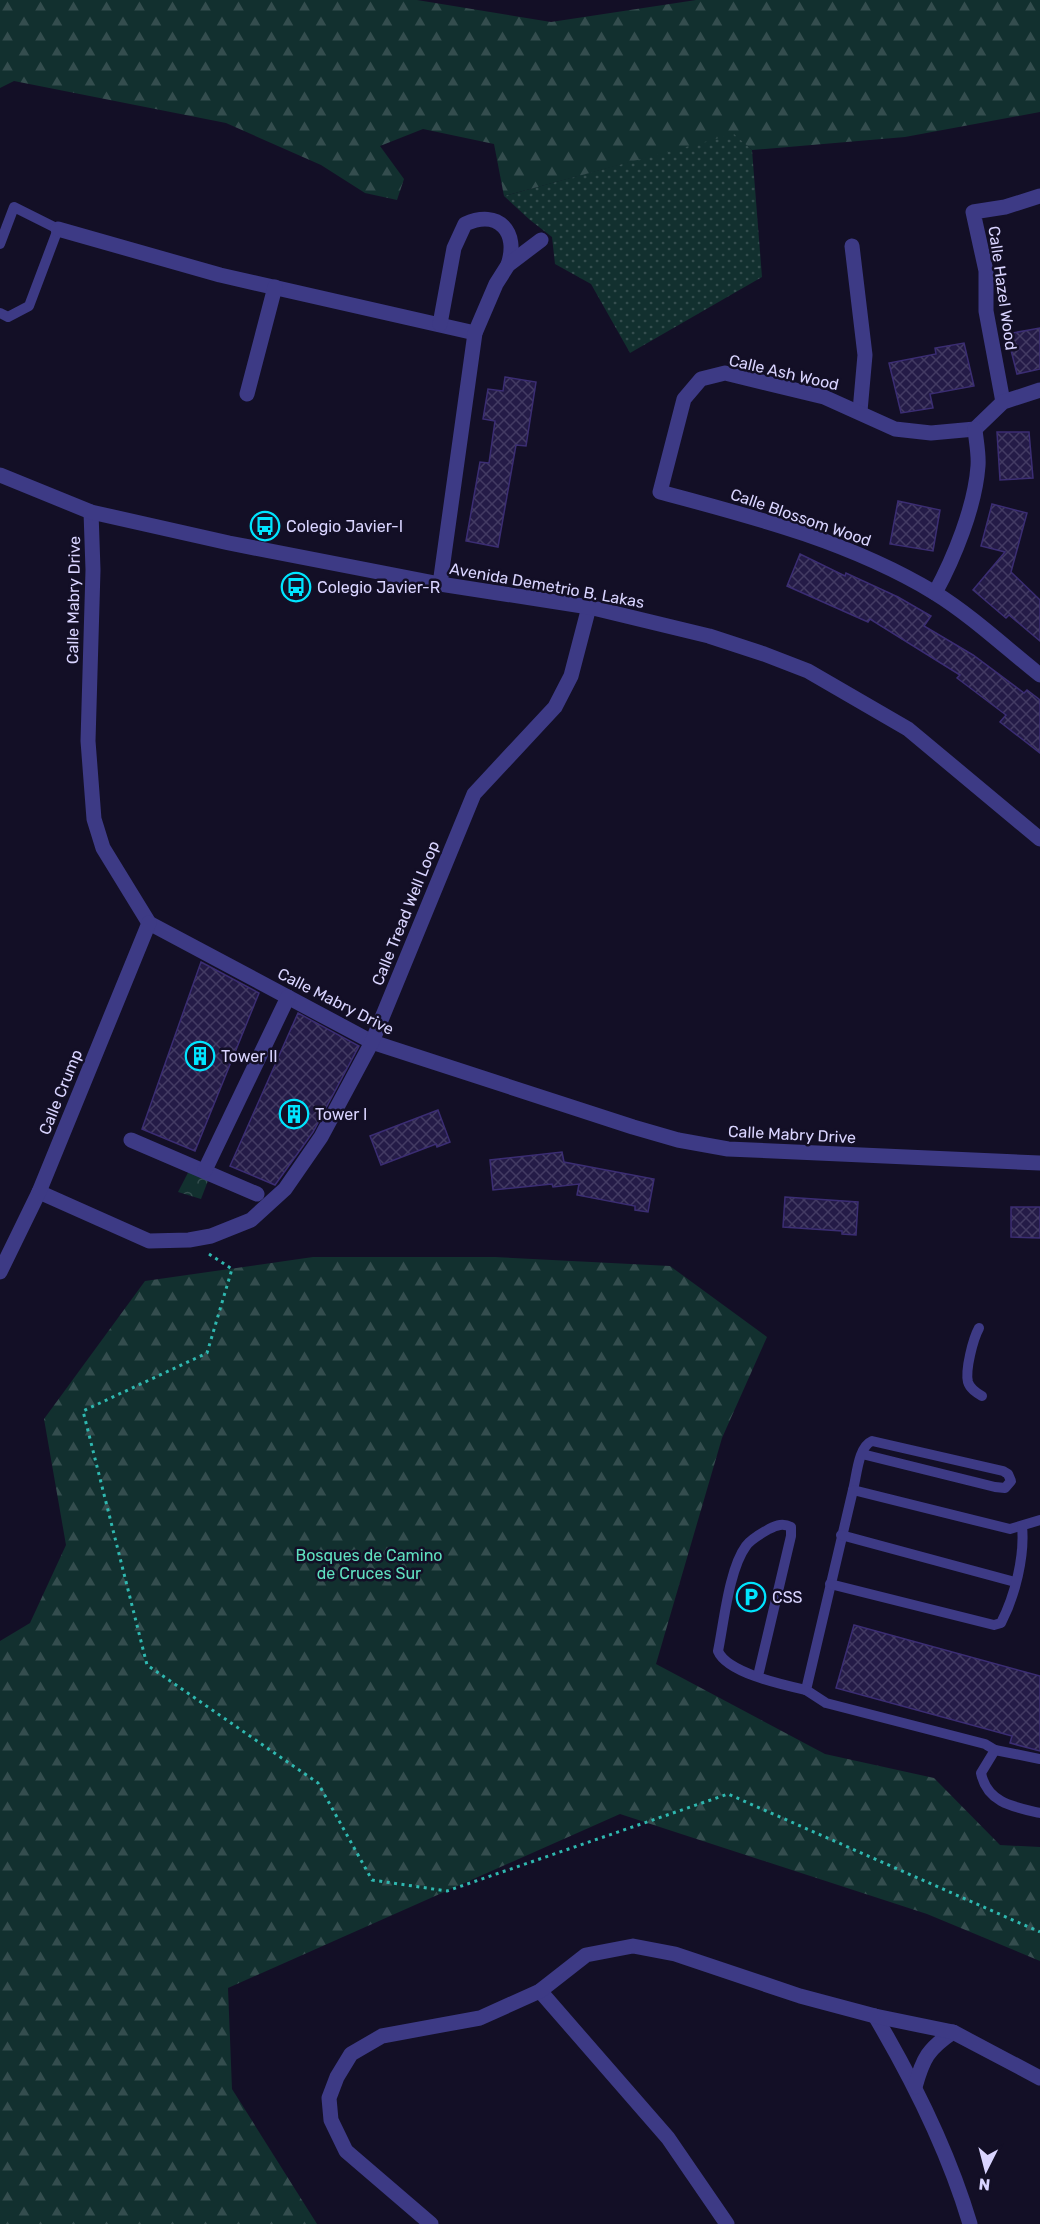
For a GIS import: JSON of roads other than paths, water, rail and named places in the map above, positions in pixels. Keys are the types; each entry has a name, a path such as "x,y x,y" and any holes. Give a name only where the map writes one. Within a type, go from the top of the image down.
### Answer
{"street":[{"name":"Calle Hazel Wood","path":"1003,402 986,311 986,271 973,212 1005,207 1040,196"},
{"path":"440,584 475,333 496,284 508,265 513,249 512,238 500,223 478,218 465,224 454,248 441,324"},
{"path":"58,228 220,275 475,333"},
{"path":"508,265 541,240"},
{"path":"852,246 865,356 860,411"},
{"path":"247,394 275,287"},
{"name":"Calle Ash Wood","path":"660,492 684,399 701,379 724,373 824,397 860,411 895,429 931,433 975,429"},
{"path":"935,593 951,565 975,487 979,464 975,429 1003,402 1040,390"},
{"name":"Avenida Demetrio B. Lakas","path":"0,475 91,513 229,543 440,584 589,608 709,636 808,670 908,729 1040,838"},
{"name":"Calle Blossom Wood","path":"660,492 784,527 860,555 935,593 1040,675"},
{"name":"Calle Mabry Drive","path":"91,513 93,570 88,741 92,809 103,848 149,923 372,1042 633,1127 718,1148 1040,1162"},
{"name":"Calle Tread Well Loop","path":"39,1192 149,1241 189,1240 211,1236 251,1220 285,1189 321,1137 372,1042 474,794 555,707 571,676 589,608"},
{"name":"Calle Crump","path":"0,1272 39,1192 149,923"},
{"path":"205,1170 288,997"},
{"path":"131,1140 257,1194"},
{"path":"431,2224 346,2151 331,2120 329,2098 337,2077 351,2054 382,2036 480,2018 540,1991 586,1955 633,1946 675,1954 800,1996 875,2016 953,2032 1040,2078"},
{"path":"540,1991 668,2138 727,2224"},
{"path":"875,2016 915,2087 956,2176 970,2224"},
{"path":"915,2087 922,2061 934,2045 953,2032"}],"lane":[{"path":"0,244 14,207 58,228 29,306 8,317 0,314"},
{"path":"979,1328 971,1348 968,1382 974,1392 982,1396"},
{"path":"806,1690 830,1584 862,1454 866,1444 882,1441 1003,1471 1008,1474 1011,1481 1005,1488 995,1487 862,1454"},
{"path":"853,1490 997,1527 1010,1529 1040,1520"},
{"path":"758,1676 791,1536 791,1527 785,1524 776,1525 761,1533 746,1546 735,1571 718,1651 721,1657 729,1664 758,1676 806,1690 826,1703 985,1744 995,1750 1040,1759"},
{"path":"830,1584 994,1625 1001,1623 1008,1609 1023,1546 1022,1526"},
{"path":"842,1535 1015,1582"},
{"path":"995,1750 981,1773 983,1785 991,1796 1000,1802 1040,1813"}],"place":[{"name":"Colegio Javier-I","path":"265,526"},
{"name":"Colegio Javier-R","path":"296,587"},
{"name":"Tower II","path":"200,1056"},
{"name":"Tower I","path":"294,1114"},
{"name":"CSS","path":"751,1597"}],"park label":[{"name":"Bosques de Camino de Cruces Sur","path":"369,1564"}]}
